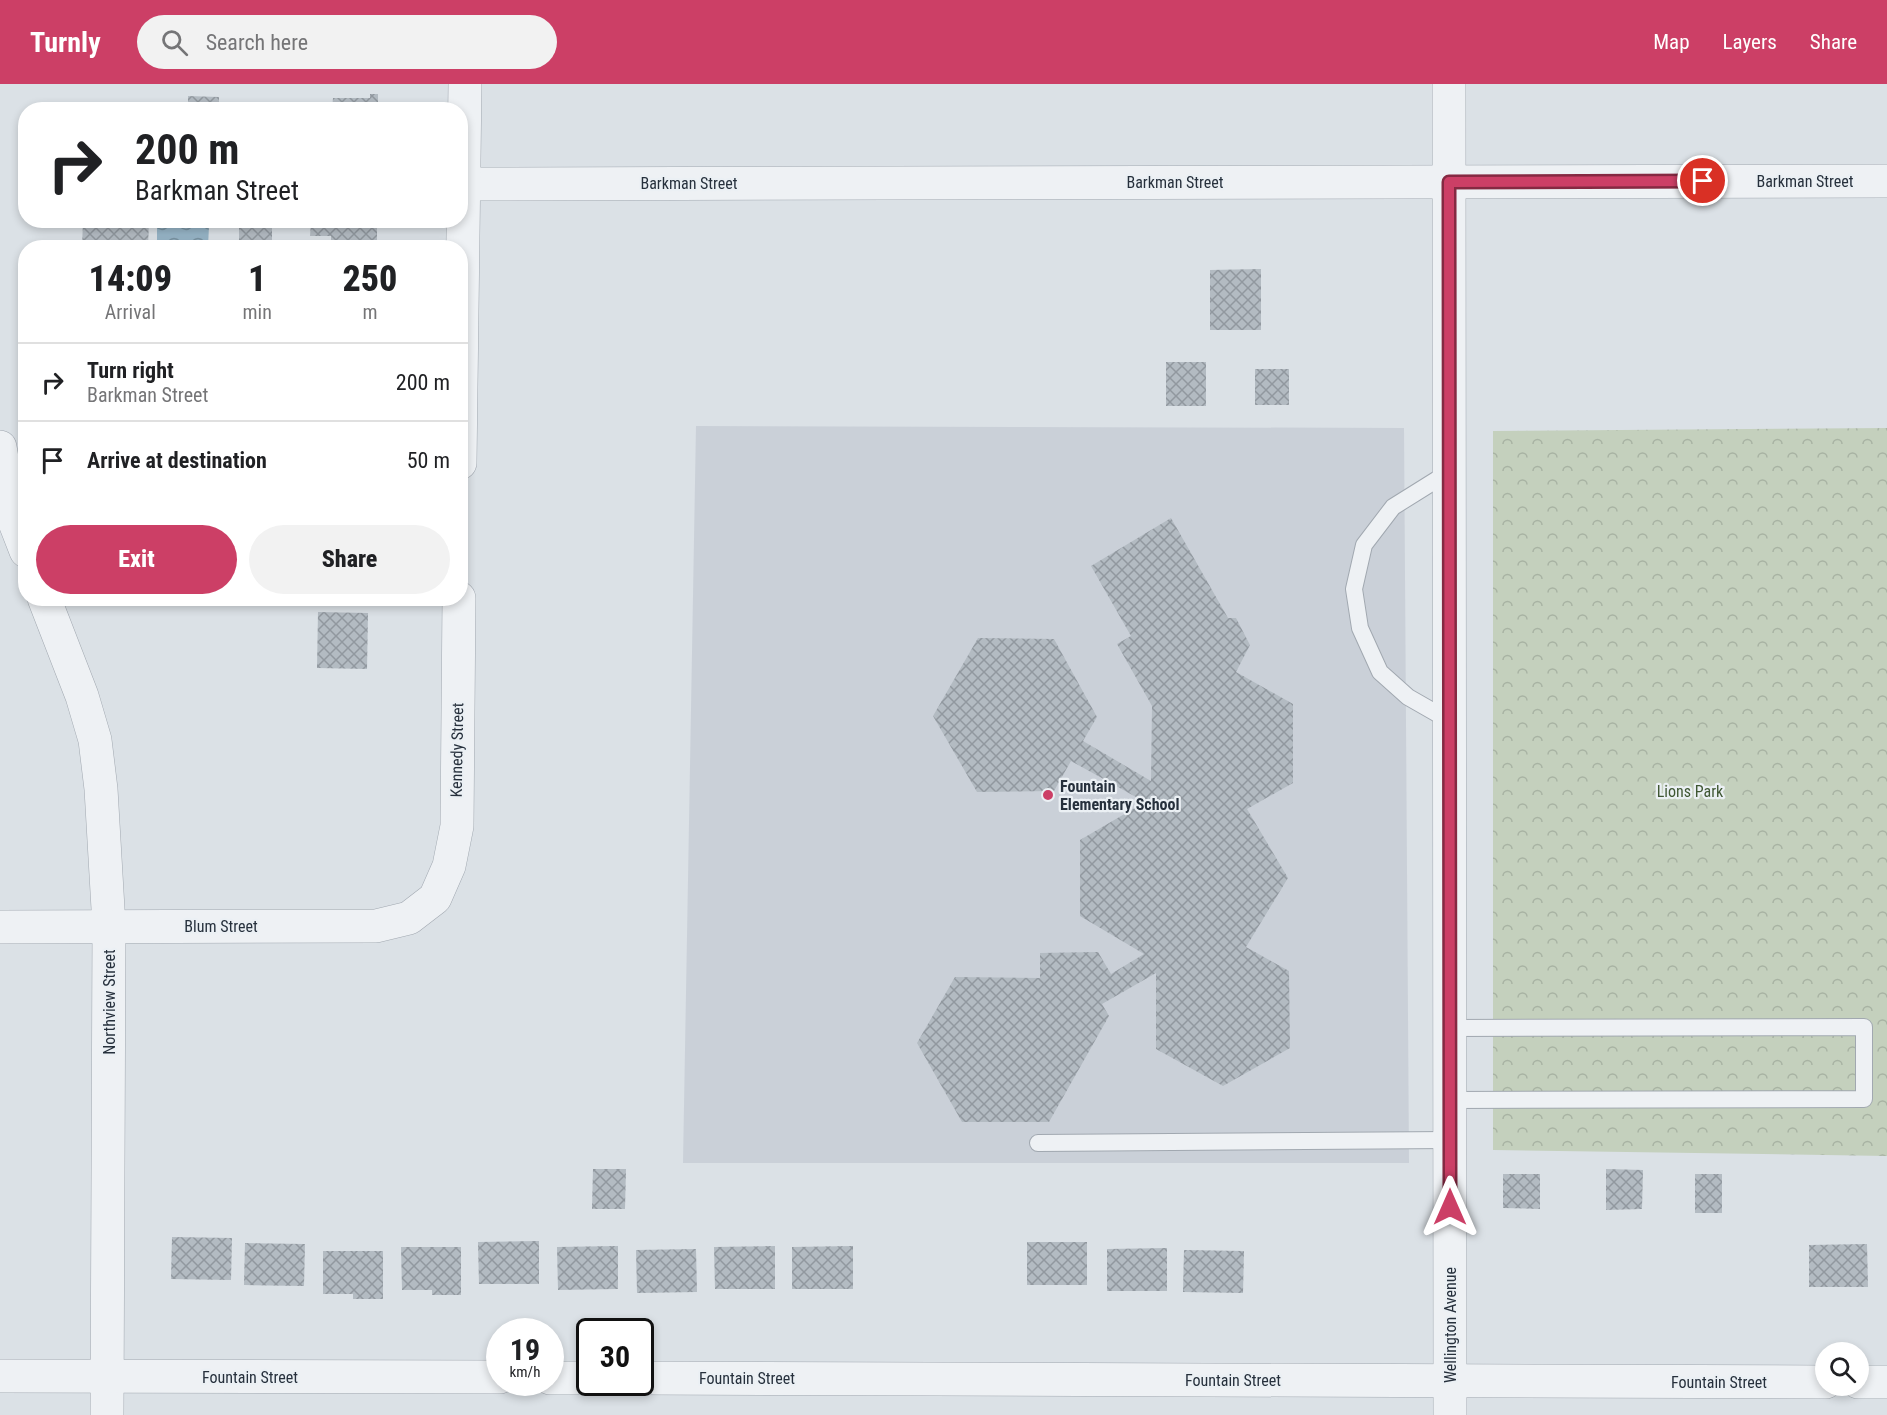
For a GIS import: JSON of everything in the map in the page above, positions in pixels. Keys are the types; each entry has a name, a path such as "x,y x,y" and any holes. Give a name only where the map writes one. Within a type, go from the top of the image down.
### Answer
{"street":[{"path":"465,84 465,102"},
{"name":"Wellington Avenue","path":"1449,84 1450,1415"},
{"name":"Barkman Street","path":"468,184 1887,181"},
{"path":"0,447 12,515 18,530"},
{"name":"Northview Street","path":"47,606 82,696 95,740 101,789 110,926 107,1415"},
{"name":"Kennedy Street","path":"435,898 449,866 456,826 459,606"},
{"name":"Blum Street","path":"0,927 376,926 409,918 435,898"},
{"name":"Fountain Street","path":"0,1376 486,1377"},
{"name":"Fountain Street","path":"654,1378 1815,1382"},
{"path":"1869,1382 1887,1382"}],"lane":[{"path":"1449,472 1394,507 1364,545 1354,589 1360,628 1380,672 1408,697 1450,722"},
{"path":"1450,1028 1864,1027 1864,1099 1450,1100"},
{"path":"1038,1143 1450,1140"}],"shaded area":[{"name":"Fountain Elementary School","path":"696,426 1404,428 1409,1163 683,1163"}],"green space":[{"name":"Lions Park","path":"1887,428 1887,1156 1493,1150 1493,431"}],"water":[{"path":"157,228 209,228 208,240 157,240"}],"building":[{"path":"370,94 378,94 378,102 333,102 333,98 370,98"},
{"path":"188,96 219,97 219,102 188,102"},
{"path":"83,228 149,228 148,240 82,240"},
{"path":"239,228 272,228 272,240 239,240"},
{"path":"311,228 377,228 377,240 331,240 331,236 310,236"},
{"path":"1261,269 1261,330 1210,330 1210,270"},
{"path":"1166,362 1206,362 1206,406 1166,406"},
{"path":"1255,369 1289,369 1289,405 1255,405"},
{"path":"1171,518 1228,618 1236,618 1250,645 1236,672 1293,704 1293,783 1247,809 1288,878 1246,947 1289,971 1290,1048 1223,1086 1156,1049 1156,973 1102,1004 1109,1016 1049,1122 962,1122 917,1043 955,977 1040,978 1040,953 1098,952 1111,974 1144,954 1080,916 1080,840 1145,802 1071,761 1054,791 977,792 933,716 978,638 1054,639 1097,717 1083,741 1151,781 1152,706 1117,644 1131,636 1091,566"},
{"path":"318,612 368,613 367,669 317,668"},
{"path":"593,1169 626,1169 625,1209 592,1209"},
{"path":"1606,1169 1643,1170 1642,1209 1606,1210"},
{"path":"1503,1174 1540,1174 1540,1209 1503,1208"},
{"path":"1695,1174 1722,1174 1722,1213 1695,1213"},
{"path":"172,1237 232,1238 231,1280 171,1279"},
{"path":"539,1241 539,1284 479,1284 478,1242"},
{"path":"1027,1242 1087,1242 1087,1285 1027,1285"},
{"path":"245,1243 305,1244 304,1286 244,1285"},
{"path":"1867,1244 1868,1287 1809,1287 1809,1245"},
{"path":"618,1246 618,1289 558,1290 557,1247"},
{"path":"775,1246 775,1289 715,1289 714,1247"},
{"path":"853,1246 853,1289 792,1289 792,1247"},
{"path":"401,1247 461,1247 461,1295 432,1295 432,1290 402,1290"},
{"path":"1167,1248 1167,1291 1107,1291 1107,1249"},
{"path":"696,1249 697,1292 637,1293 636,1250"},
{"path":"1184,1250 1244,1251 1243,1293 1183,1292"},
{"path":"323,1251 383,1251 383,1299 353,1299 353,1294 323,1294"}],"place":[{"name":"Fountain Elementary School","path":"1048,795"}],"route":[{"path":"1450,1207 1449,182 1703,181"}]}
